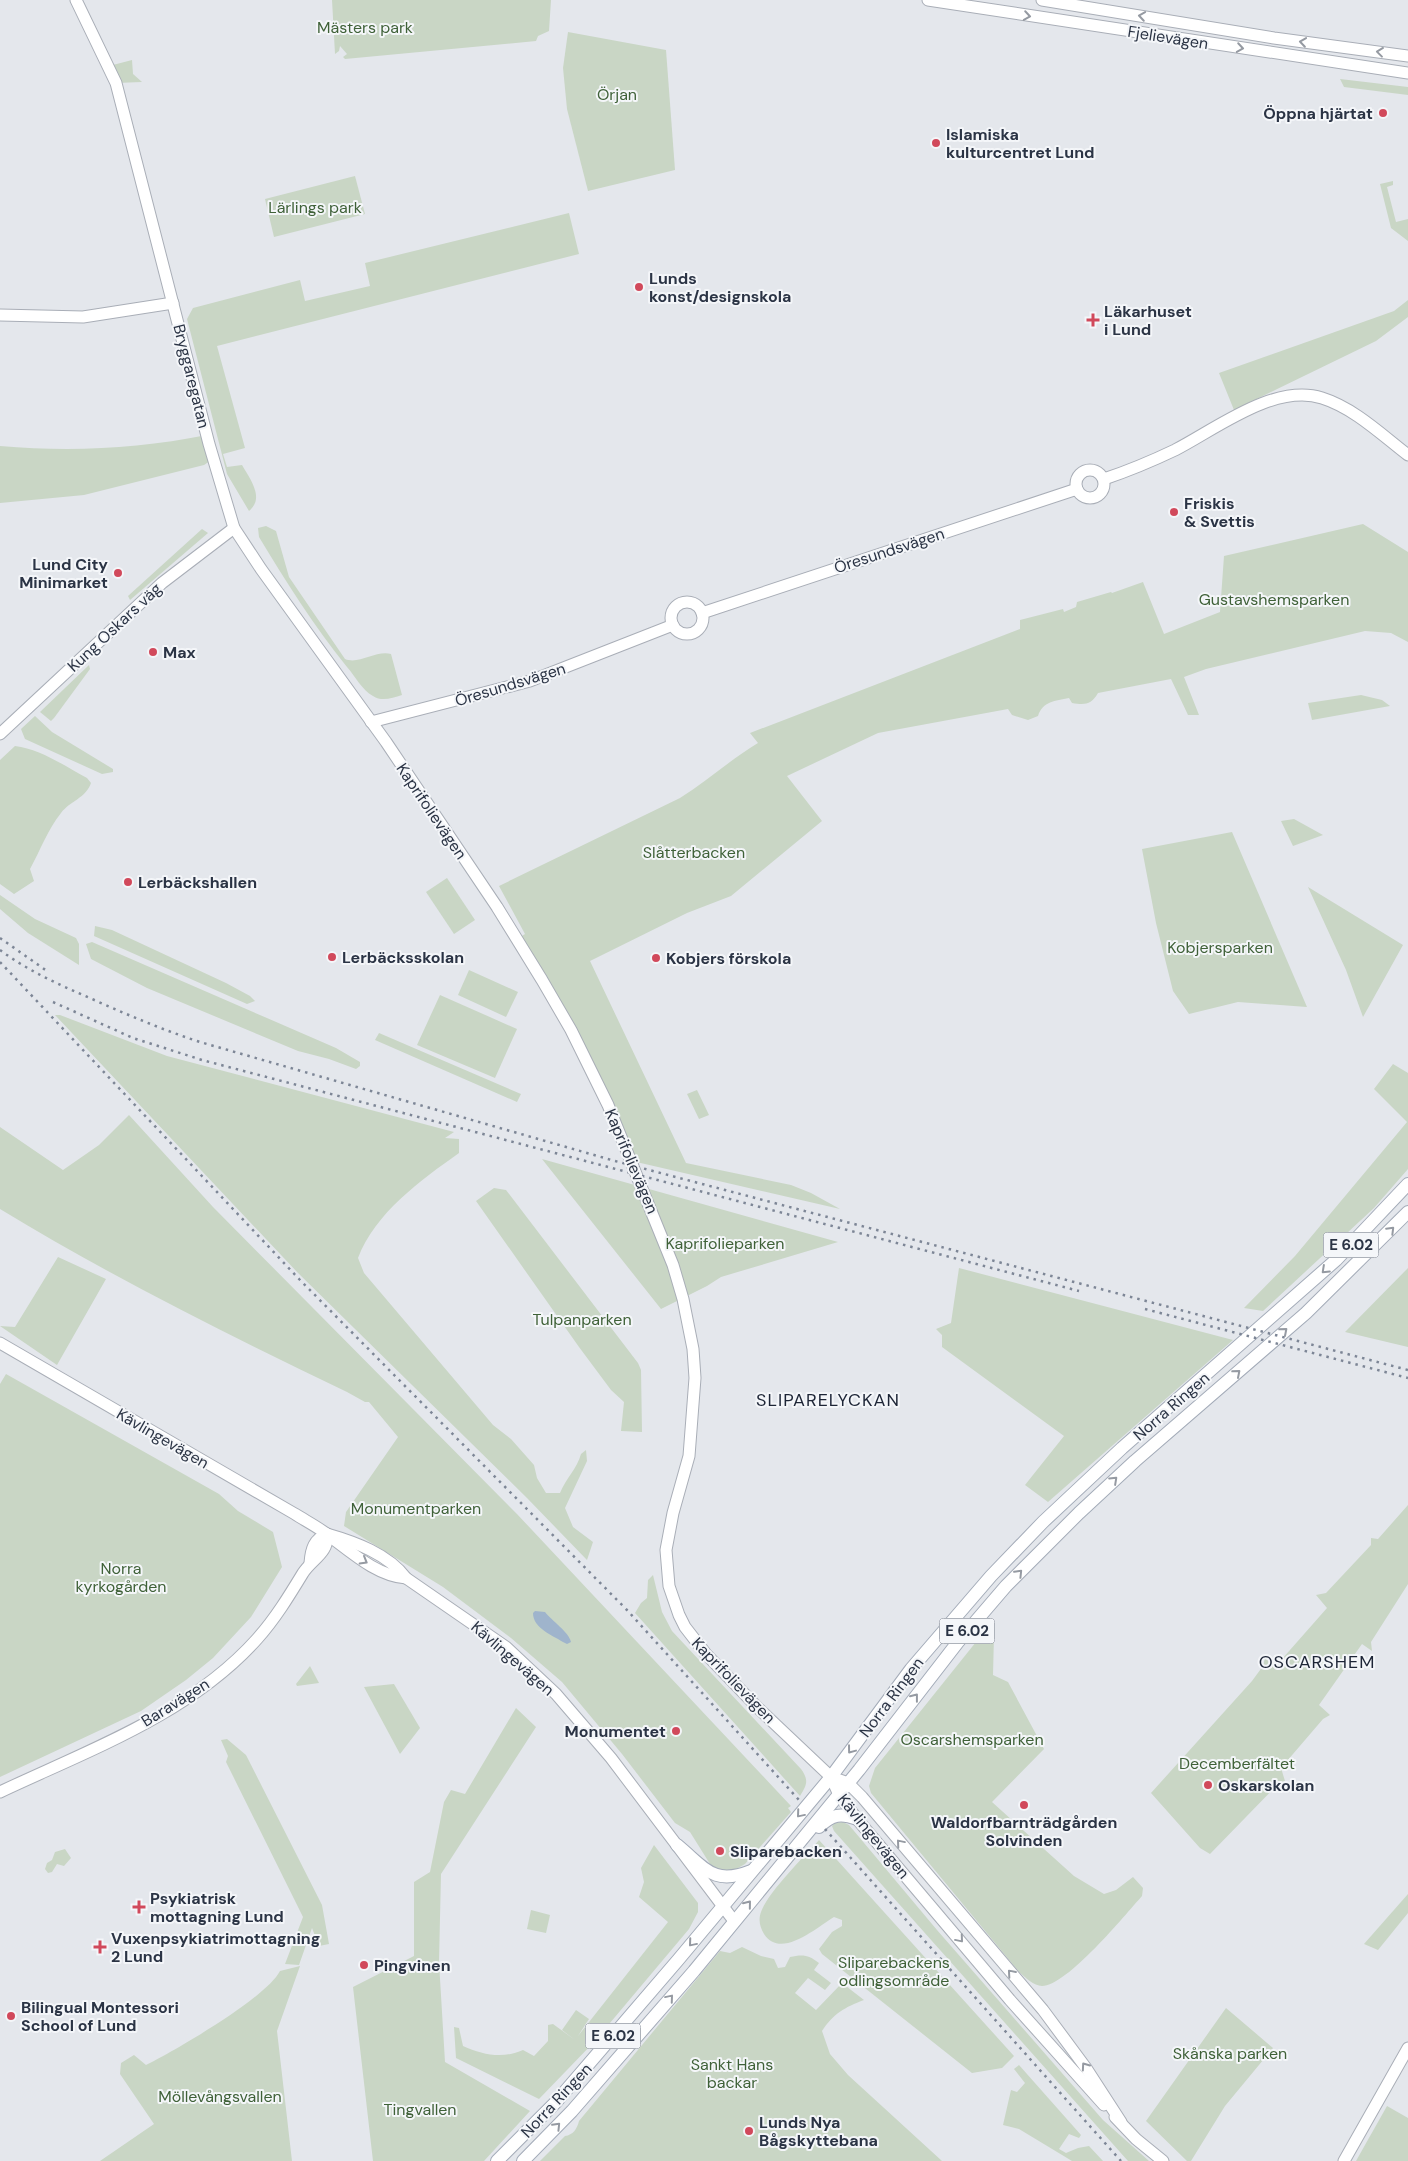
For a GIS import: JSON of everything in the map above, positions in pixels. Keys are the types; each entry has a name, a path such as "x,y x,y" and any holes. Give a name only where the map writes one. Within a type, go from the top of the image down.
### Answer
{"main road":[{"name":"Bryggaregatan","path":"76,0 116,83 218,477 234,528 263,572 371,722"},
{"name":"Fjelievägen","path":"928,0 1408,73"},
{"name":"Fjelievägen","path":"1042,0 1274,38 1408,56"},
{"path":"0,315 28,318 83,317 173,303"},
{"path":"1104,479 1152,460 1251,408 1289,395 1305,394 1344,407 1408,455"},
{"path":"1083,471 1097,471 1104,479 1103,490 1093,498 1084,496 1077,489 1077,478 1083,471"},
{"name":"Öresundsvägen","path":"702,613 1077,489"},
{"name":"Kung Oskars väg","path":"0,734 162,582 234,528"},
{"path":"682,603 696,605 702,613 701,626 691,634 680,633 673,625 671,615 677,606 682,603"},
{"name":"Öresundsvägen","path":"371,722 530,681 673,625"},
{"name":"Kaprifolievägen","path":"371,722 497,907 571,1030 620,1132 674,1265 691,1341 695,1378 689,1456 673,1513 666,1550 669,1586 679,1615 693,1638 711,1660 758,1708 831,1776"},
{"name":"Norra Ringen","path":"498,2161 556,2102 754,1870 831,1776 942,1632 1044,1522 1122,1448 1316,1278 1408,1184"},
{"name":"Norra Ringen","path":"523,2161 572,2111 623,2054 839,1795 958,1642 1006,1586 1058,1533 1135,1461 1306,1313 1408,1212"},
{"name":"Kävlingevägen","path":"0,1343 327,1534 349,1552 392,1577 406,1578 470,1620 531,1670 556,1694 611,1758 734,1921"},
{"name":"Baravägen","path":"0,1792 156,1718 215,1676 256,1640 282,1607 310,1563 310,1550 319,1537 327,1534"},
{"name":"Kävlingevägen","path":"831,1776 848,1783 1043,2010 1086,2068 1120,2122"},
{"name":"Kävlingevägen","path":"831,1776 839,1795 857,1818 1077,2078 1120,2122 1163,2161"},
{"path":"789,1853 832,1817 844,1814 857,1818"},
{"path":"677,1845 710,1872 722,1878 736,1877 754,1870"},
{"path":"1344,2161 1408,2048"}],"green space":[{"name":"Mästers park","path":"332,0 551,0 549,31 538,36 536,41 345,59 343,57 347,54 340,46 339,51 335,54"},
{"name":"Örjan","path":"568,32 666,50 675,170 588,191 567,109 563,68"},
{"path":"132,60 133,74 142,82 116,83 109,66"},
{"path":"1340,79 1408,87 1408,95 1344,87"},
{"name":"Lärlings park","path":"355,176 365,214 274,237 265,199"},
{"path":"1393,181 1393,185 1387,187 1396,222 1408,219 1408,241 1391,228 1380,184"},
{"path":"569,213 579,254 217,346 245,448 223,454 227,467 242,465 252,482 256,500 254,506 249,511 227,474 187,319 193,308 300,280 305,301 370,286 365,263"},
{"path":"1408,300 1408,317 1376,341 1234,410 1219,373 1394,311"},
{"path":"207,435 213,459 204,465 84,495 0,503 0,446 52,449 104,448 181,440"},
{"path":"1363,524 1408,552 1408,642 1391,633 1365,631 1206,669 1184,677 1199,715 1188,715 1171,679 1098,693 1093,700 1084,704 1072,703 1069,698 1054,701 1043,707 1038,716 1028,720 1012,715 1008,709 878,733 787,776 822,821 731,896 687,913 590,961 686,1163 791,1185 811,1193 840,1209 632,1161 620,1132 517,939 525,934 499,886 680,798 758,743 750,733 1020,629 1020,620 1063,609 1064,612 1076,607 1077,602 1112,593 1143,582 1164,634 1220,612 1224,556"},
{"path":"266,526 276,531 289,577 345,659 356,660 379,654 391,654 402,695 387,699 376,698 359,683 312,620 259,537 258,528"},
{"path":"202,529 208,533 130,600 128,596"},
{"path":"89,665 90,669 51,721 40,712"},
{"path":"1361,695 1382,700 1390,706 1312,720 1308,703"},
{"path":"35,716 52,732 113,769 113,772 102,774 25,739 21,729"},
{"path":"15,746 34,751 52,759 87,778 91,783 82,796 65,809 56,819 30,869 34,881 14,894 0,884 0,760"},
{"path":"1294,819 1323,835 1293,846 1281,821"},
{"name":"Kobjersparken","path":"1232,832 1307,1007 1238,1002 1189,1014 1173,991 1156,923 1142,849"},
{"path":"447,878 475,920 454,934 426,892"},
{"path":"1308,887 1403,945 1363,1017 1346,970"},
{"path":"0,895 35,919 76,938 79,944 79,965 28,933 0,909"},
{"path":"95,926 112,930 226,983 250,996 255,1001 247,1004 94,936"},
{"path":"92,942 336,1048 360,1062 360,1066 356,1069 329,1059 298,1051 147,988 91,959 86,944"},
{"path":"469,970 518,992 506,1017 458,995"},
{"path":"440,995 517,1029 495,1078 417,1045"},
{"path":"55,1015 60,1015 167,1056 454,1132 445,1138 459,1139 459,1153 415,1186 387,1212 376,1226 358,1258 364,1273 493,1425 511,1439 534,1465 537,1478 546,1493 560,1493 581,1454 586,1450 587,1461 565,1508 573,1527 593,1542 587,1560 527,1498 298,1273"},
{"path":"379,1033 521,1094 517,1102 375,1040"},
{"path":"1393,1064 1408,1073 1408,1169 1374,1208 1263,1311 1244,1308 1295,1256 1407,1122 1374,1089"},
{"path":"697,1090 709,1115 699,1119 687,1094"},
{"name":"Monumentparken","path":"129,1115 213,1207 517,1514 791,1806 788,1808 791,1812 745,1864 731,1872 717,1870 710,1864 690,1832 675,1823 622,1754 562,1682 511,1638 443,1587 344,1526 346,1512 398,1437 369,1402 365,1402 171,1305 0,1209 0,1127 63,1170 99,1145"},
{"name":"Kaprifolieparken","path":"542,1159 838,1242 721,1277 661,1309"},
{"name":"Tulpanparken","path":"494,1188 506,1190 638,1363 641,1370 642,1432 621,1431 624,1402 611,1390 579,1347 476,1201"},
{"path":"58,1257 106,1279 57,1365 0,1326 15,1327"},
{"path":"959,1268 1233,1340 1048,1502 1025,1485 1064,1436 942,1347 942,1335 936,1329 951,1323"},
{"path":"1408,1268 1408,1347 1345,1332"},
{"name":"Norra kyrkogården","path":"6,1374 219,1494 238,1511 273,1532 282,1567 251,1617 213,1658 186,1680 141,1711 0,1777 0,1384"},
{"name":"Decemberfältet","path":"1408,1505 1408,1584 1371,1642 1372,1651 1362,1644 1319,1705 1330,1715 1323,1719 1281,1768 1285,1781 1278,1784 1210,1854 1200,1848 1151,1793 1252,1681 1263,1666 1265,1658 1275,1667 1327,1608 1316,1595 1326,1593 1371,1545 1371,1538 1378,1539"},
{"path":"653,1575 662,1612 672,1631 801,1769 806,1782 800,1796 635,1613 641,1603 647,1598 648,1580"},
{"name":"Oscarshemsparken","path":"990,1629 994,1635 993,1675 1008,1682 1044,1749 992,1802 1074,1876 1104,1894 1116,1890 1133,1877 1143,1888 1142,1896 1080,1963 1053,1983 1042,1986 1033,1983 1019,1972 871,1793 869,1786 875,1768 984,1632"},
{"path":"310,1666 319,1683 297,1686 296,1684"},
{"path":"394,1684 420,1728 400,1754 364,1687"},
{"name":"Tingvallen","path":"516,1708 536,1727 441,1874 439,1962 445,2062 530,2111 484,2161 373,2161 353,1987 414,1956 414,1882 430,1872 444,1802 451,1790 465,1794"},
{"path":"227,1739 246,1755 322,1905 329,1944 319,1946 312,1928 299,1965 285,1964 303,1917 226,1762 228,1756 221,1740"},
{"path":"843,1822 849,1825 937,1930 1103,2120 1149,2161 1128,2161 834,1831 832,1826 835,1823"},
{"name":"Sliparebackens odlingsområde","path":"819,1840 1014,2056 1002,2068 972,2073 822,1954 819,1949 832,1932 842,1926 842,1920 834,1917 809,1934 789,1943 780,1944 771,1941 764,1934 760,1918 765,1904 771,1894"},
{"path":"654,1845 698,1903 698,1912 689,1929 594,2042 539,2099 456,2058 454,2027 459,2028 463,2046 493,2055 516,2053 523,2050 534,2056 548,2041 548,2025 553,2024 575,2040 562,2030 576,2010 589,2019 578,2036 668,1922 639,1897 644,1882 641,1868"},
{"path":"65,1849 71,1858 64,1866 57,1864 52,1872 48,1873 45,1869 47,1863 52,1860 55,1852"},
{"path":"1408,1894 1408,1913 1378,1950 1364,1944"},
{"path":"531,1910 550,1915 546,1933 527,1929"},
{"name":"Sankt Hans backar","path":"742,1947 761,1956 774,1959 778,1968 785,1967 790,1957 806,1956 819,1963 814,1970 831,1983 825,1990 808,1978 795,1993 816,2010 842,1983 864,2000 840,2012 822,2031 830,2054 848,2075 942,2161 540,2161 565,2136 574,2131 579,2121 720,1951 730,1953"},
{"name":"Möllevångsvallen","path":"300,1966 277,2031 292,2161 100,2161 154,2124 120,2074 121,2063 134,2055 146,2065 160,2058 239,2009 257,1995 280,1971"},
{"name":"Skånska parken","path":"1226,2008 1273,2048 1225,2106 1191,2161 1187,2161 1146,2121"},
{"path":"1019,2065 1081,2135 1079,2138 1069,2134 1059,2149 1066,2153 1089,2146 1103,2161 1072,2161 1019,2129 1003,2125 1011,2090 1017,2092 1025,2083 1014,2069"},
{"path":"1387,2106 1408,2118 1408,2161 1356,2161"}],"water":[{"path":"535,1611 545,1612 564,1630 571,1642 567,1644 540,1627 534,1618 533,1613"}],"railway":[{"path":"0,938 47,971"},
{"path":"0,950 33,971 68,988 146,1022 200,1042 615,1161 1408,1370"},
{"path":"0,962 300,1280 627,1610 799,1800"},
{"path":"53,1002 133,1038 202,1060 1079,1291"},
{"path":"1145,1309 1408,1378"},
{"path":"825,1829 1121,2161"}],"place":[{"name":"Öppna hjärtat","path":"1383,113"},
{"name":"Islamiska kulturcentret Lund","path":"936,143"},
{"name":"Lunds konst/designskola","path":"639,287"},
{"name":"Läkarhuset i Lund","path":"1093,320"},
{"name":"Friskis & Svettis","path":"1174,512"},
{"name":"Lund City Minimarket","path":"118,573"},
{"name":"Max","path":"153,652"},
{"name":"Lerbäckshallen","path":"128,882"},
{"name":"Lerbäcksskolan","path":"332,957"},
{"name":"Kobjers förskola","path":"656,958"},
{"name":"Monumentet","path":"676,1731"},
{"name":"Oskarskolan","path":"1208,1785"},
{"name":"Waldorfbarnträdgården Solvinden","path":"1024,1805"},
{"name":"Sliparebacken","path":"720,1851"},
{"name":"Psykiatrisk mottagning Lund","path":"139,1907"},
{"name":"Vuxenpsykiatrimottagning 2 Lund","path":"100,1947"},
{"name":"Pingvinen","path":"364,1965"},
{"name":"Bilingual Montessori School of Lund","path":"11,2016"},
{"name":"Lunds Nya Bågskyttebana","path":"749,2131"}],"district":[{"name":"SLIPARELYCKAN","path":"828,1400"},
{"name":"OSCARSHEM","path":"1317,1662"}],"park label":[{"name":"Gustavshemsparken","path":"1274,599"},
{"name":"Slåtterbacken","path":"694,852"}]}
